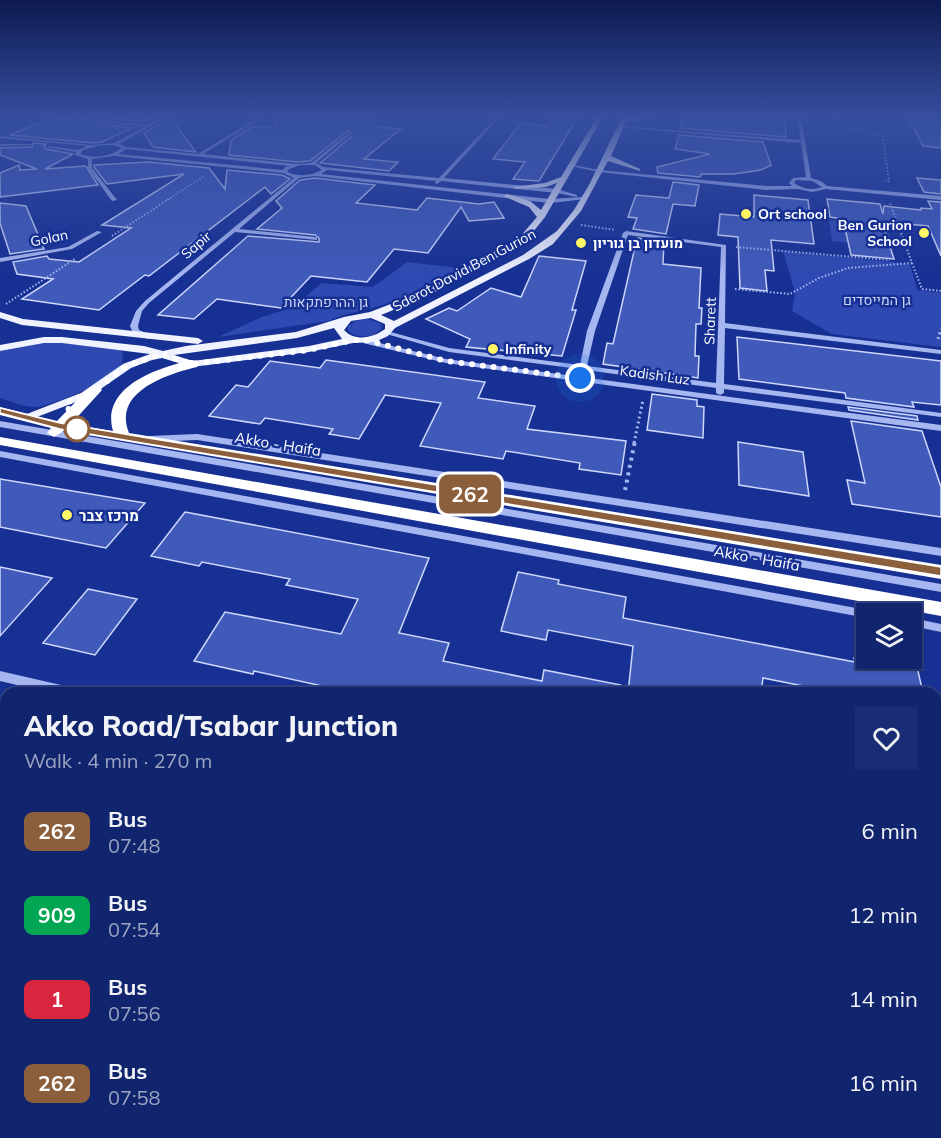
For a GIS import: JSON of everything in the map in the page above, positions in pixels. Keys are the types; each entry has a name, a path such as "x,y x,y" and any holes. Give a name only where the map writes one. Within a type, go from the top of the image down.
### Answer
{"highway":[{"path":"123,436 119,428 118,415 129,393 149,378 192,364"},
{"path":"56,436 95,390"},
{"name":"Akko - Haifa","path":"0,411 25,417 56,436 159,469 941,609"},
{"name":"Akko - Haifa","path":"0,441 56,436 123,436 941,572"}],"main road":[{"name":"Sderot David Ben Gurion","path":"343,322 356,316 372,315 425,294 522,240 541,218 570,170"},
{"name":"Sderot David Ben Gurion","path":"353,340 366,340 389,330 550,241 568,224 600,170"},
{"path":"594,180 625,174"},
{"path":"516,187 546,185 564,178"},
{"path":"507,196 539,210 541,218"},
{"path":"0,315 22,322 148,337 240,343"},
{"path":"372,315 386,319 389,330"},
{"path":"343,322 339,326 341,334 353,340"},
{"path":"25,417 95,390 127,366 161,354 297,334 343,322"},
{"path":"0,348 44,340 118,345 161,354 192,364 309,350 353,340"},
{"path":"118,345 129,353 127,366"}],"street":[{"path":"92,170 114,200"},
{"path":"265,170 284,172 298,177 315,175 550,201 584,199"},
{"path":"315,175 323,170"},
{"path":"346,170 557,191 584,199"},
{"path":"606,170 766,188 815,190 825,187 941,198"},
{"path":"639,170 764,182 809,179 823,183 825,187"},
{"path":"808,170 809,179"},
{"path":"427,178 449,171"},
{"path":"404,184 430,184 442,180 449,171"},
{"name":"Sapir","path":"148,337 136,331 134,326 139,310 298,177"},
{"path":"791,182 798,188"},
{"path":"232,230 315,239"},
{"name":"Golan","path":"0,260 70,248 99,232"},
{"path":"580,378 591,331 626,233 724,246"},
{"name":"Sharett","path":"720,398 724,246"},
{"path":"722,325 941,352"},
{"name":"Kadish Luz","path":"389,330 449,350 941,415"},
{"name":"Kadish Luz","path":"366,340 446,361 941,428"},
{"path":"0,424 56,436 941,588"},
{"path":"142,440 197,436 941,552"},
{"path":"0,454 856,612"},
{"path":"302,466 337,458"},
{"path":"159,469 179,487"},
{"path":"922,624 941,628"},
{"path":"0,676 48,687"}],"path":[{"path":"878,180 889,181 888,170"},
{"path":"887,194 922,289 941,291"},
{"path":"568,224 626,233"},
{"path":"724,246 912,263"},
{"path":"723,287 790,294 805,283 849,266 912,263"},
{"path":"622,502 645,387"}],"green space":[{"path":"829,220 886,226 893,247 832,241"},
{"name":"גן המייסדים","path":"783,251 910,264 917,290 941,293 941,347 832,334 792,311 795,293"},
{"name":"גן ההרפתקאות","path":"407,262 467,269 396,300 328,321 218,337 262,317 294,307 321,283 373,287"},
{"path":"367,319 380,323 382,328 366,336 348,331 348,326 356,321"},
{"path":"58,342 120,350 122,363 114,372 94,385 45,405 27,406 0,398 0,351"}],"building":[{"path":"7,170 89,170 98,185 0,197 0,173"},
{"path":"96,170 211,170 225,189 227,170 282,175 290,179 271,194 265,187 149,276 145,275 99,310 22,299 53,279 17,274 13,262 47,256 49,259 79,262 131,228 102,225 184,174 107,184"},
{"path":"519,170 546,170 539,181 513,179"},
{"path":"658,170 760,170 734,174 701,174 700,177 658,173"},
{"path":"315,178 375,185 356,203 417,210 427,198 479,204 494,202 504,218 469,221 461,207 428,253 394,249 367,282 311,276 281,308 217,299 194,319 158,315 248,236 319,242 319,238 315,235 257,229 282,208 276,201 300,180"},
{"path":"917,178 941,180 941,194 924,192"},
{"path":"673,182 699,185 695,206 673,204 666,234 633,229 637,218 628,217 636,195 669,198"},
{"path":"754,195 808,200 814,244 771,240 774,271 765,270 767,291 740,288 738,237 718,235 720,214 754,217"},
{"path":"827,199 880,204 883,214 884,206 921,210 921,208 932,209 928,201 941,202 941,256 928,226 886,222 882,222 894,259 851,255 843,219 830,217"},
{"path":"0,203 26,206 44,249 10,254 0,223"},
{"path":"637,238 664,242 663,264 701,268 699,308 702,308 701,324 696,324 695,356 699,356 698,378 603,364 607,343 613,344"},
{"path":"539,256 586,261 572,310 576,310 562,356 466,347 470,339 426,319 449,308 457,311 491,288 521,297"},
{"path":"737,337 941,361 941,405 912,402 914,407 846,398 845,393 739,379"},
{"path":"326,360 485,382 478,398 535,406 527,429 626,441 621,475 579,469 580,463 506,451 503,459 420,446 441,403 385,395 359,439 329,434 333,429 265,418 260,424 209,416 236,385 248,387 270,361 320,368"},
{"path":"652,394 697,400 697,406 704,407 703,438 647,430"},
{"path":"848,407 917,416 918,420 849,410"},
{"path":"851,421 922,431 941,487 941,517 852,504 847,480 865,483"},
{"path":"738,442 803,452 809,496 739,485"},
{"name":"מרכז צבר","path":"0,479 145,503 106,548 0,527"},
{"path":"185,512 429,558 399,633 449,643 443,661 542,681 544,670 621,685 621,687 327,687 194,661 225,612 341,634 358,599 286,585 290,579 202,562 199,566 151,556"},
{"path":"0,567 52,578 0,636"},
{"path":"518,572 559,580 558,584 626,597 623,618 855,662 854,658 856,658 856,669 918,669 922,687 808,687 763,678 762,687 629,687 633,646 548,630 546,640 501,631"},
{"path":"88,589 137,599 95,655 43,643"}],"bus line":[{"name":"262","path":"0,411 60,426 941,572"}],"place":[{"name":"Ort school","path":"746,214"},
{"name":"Ben Gurion School","path":"924,233"},
{"name":"מועדון בן גוריון","path":"581,243"},
{"name":"Infinity","path":"493,349"},
{"name":"מרכז צבר","path":"67,515"}],"route":[{"path":"77,429 66,403 95,390 127,366 161,354 192,364 309,350 353,340 366,340 446,361 580,378"}]}
